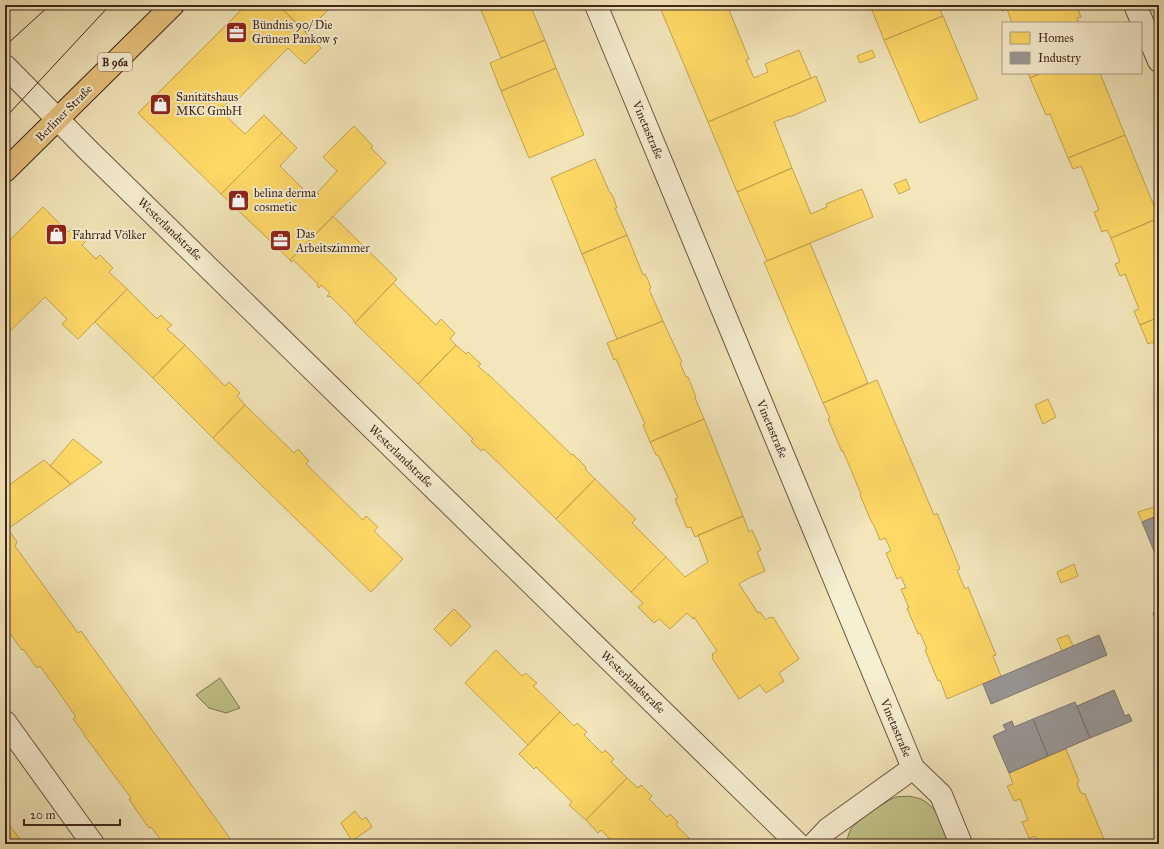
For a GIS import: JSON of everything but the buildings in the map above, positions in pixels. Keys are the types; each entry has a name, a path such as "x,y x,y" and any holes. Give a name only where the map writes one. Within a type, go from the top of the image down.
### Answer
{"main road":[{"name":"Berliner Straße","path":"5,171 173,5"}],"street":[{"name":"Vinetastraße","path":"596,5 913,768 941,796 961,844"},
{"path":"1136,5 1157,51"},
{"name":"Westerlandstraße","path":"5,66 798,844"},
{"path":"5,722 93,844"},
{"path":"814,844 828,829 913,768"}],"green space":[{"path":"220,678 240,708 226,713 209,708 196,695"},
{"path":"909,796 921,799 932,807 940,818 951,844 847,844 851,829 865,816 892,799"}],"tram line":[{"path":"5,46 50,5"},
{"path":"5,118 110,5"}],"place":[{"name":"Bündnis 90/ Die Grünen Pankow 5","path":"237,32"},
{"name":"Sanitätshaus MKC GmbH","path":"161,104"},
{"name":"belina derma cosmetic","path":"239,200"},
{"name":"Fahrrad Völker","path":"57,235"},
{"name":"Das Arbeitszimmer","path":"280,241"}]}
